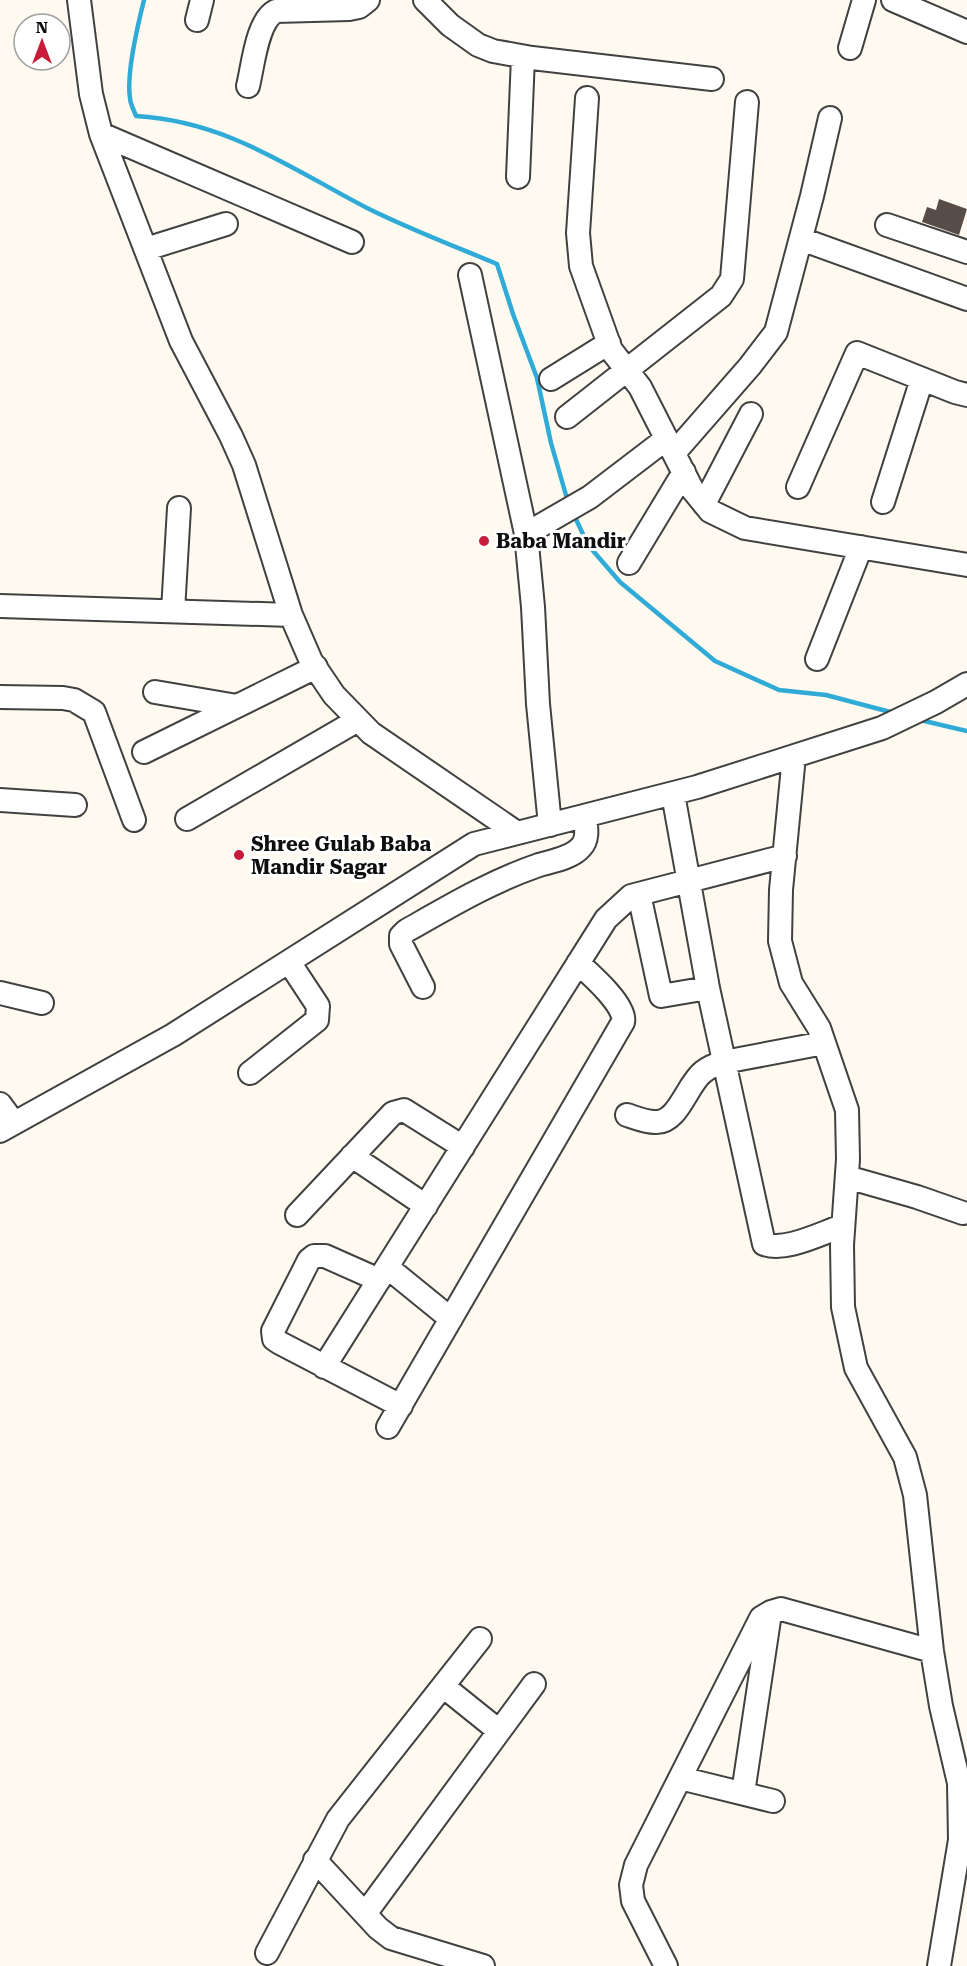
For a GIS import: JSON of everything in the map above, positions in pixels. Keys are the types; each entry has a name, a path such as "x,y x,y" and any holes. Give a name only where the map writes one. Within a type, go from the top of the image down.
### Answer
{"street":[{"path":"79,0 91,94 101,134 182,340 244,465 291,615 316,667 334,695 371,733 517,833"},
{"path":"248,86 261,30 268,15 276,11 349,9 359,7 368,0"},
{"path":"425,0 450,25 477,45 493,51 523,57 712,79"},
{"path":"850,48 864,0"},
{"path":"893,0 967,32"},
{"path":"518,177 523,57"},
{"path":"587,98 578,233 581,266 611,350 640,387 692,489 704,504 710,511 746,528 967,566"},
{"path":"567,417 721,296 732,279 747,102"},
{"path":"629,562 675,455 776,332 830,118"},
{"path":"101,134 352,242"},
{"path":"146,249 226,224"},
{"path":"887,225 967,252"},
{"path":"801,239 967,299"},
{"path":"470,275 526,534 533,607 538,704 550,825"},
{"path":"551,379 609,343"},
{"path":"798,487 857,353 967,395"},
{"path":"882,502 922,379"},
{"path":"704,504 751,414"},
{"path":"526,534 590,497 675,455"},
{"path":"173,611 178,508"},
{"path":"817,659 861,547"},
{"path":"0,606 291,615"},
{"path":"144,752 316,667"},
{"path":"0,1104 7,1127 173,1035 474,844 673,794 882,728 967,684"},
{"path":"155,692 237,706"},
{"path":"0,698 63,698 74,700 94,712 134,820"},
{"path":"187,819 358,720"},
{"path":"794,756 781,890 780,941 791,983 819,1028 847,1110 843,1307 856,1368 905,1457 915,1495 932,1651 941,1706 959,1784 960,1840 939,1966"},
{"path":"673,794 708,988 764,1244 772,1247 784,1246 843,1226"},
{"path":"0,800 75,805"},
{"path":"423,987 401,944 401,936 406,930 479,889 535,866 573,854 586,839 585,816"},
{"path":"324,1367 606,919 632,896 784,856"},
{"path":"639,894 661,996 708,988"},
{"path":"250,1073 317,1020 318,1006 289,962"},
{"path":"388,1427 623,1022 624,1016 620,1006 578,963"},
{"path":"0,993 42,1003"},
{"path":"627,1115 657,1123 673,1114 702,1072 724,1062 824,1043"},
{"path":"297,1215 398,1110 404,1110 463,1147"},
{"path":"352,1156 426,1206"},
{"path":"847,1177 963,1213"},
{"path":"401,1406 274,1339 273,1331 309,1260 314,1256 325,1256 383,1274 451,1319"},
{"path":"666,1966 633,1901 632,1885 636,1865 761,1618 781,1609 932,1651"},
{"path":"743,1793 771,1612"},
{"path":"267,1953 338,1820 480,1639"},
{"path":"365,1914 534,1684"},
{"path":"443,1686 499,1731"},
{"path":"680,1778 773,1801"},
{"path":"315,1860 378,1929 391,1938 483,1966"}],"building":[{"path":"939,199 967,209 959,235 922,222 927,207 936,210"}],"waterway":[{"path":"144,0 133,49 129,88 130,100 136,116 169,120 228,137 284,163 383,216 497,264 537,378 551,443 568,502"},
{"path":"574,515 588,545 620,582 715,661 779,690 826,695 894,713"},
{"path":"920,720 967,731"}],"place":[{"name":"Baba Mandir","path":"484,541"},
{"name":"Shree Gulab Baba Mandir Sagar","path":"239,855"}]}
